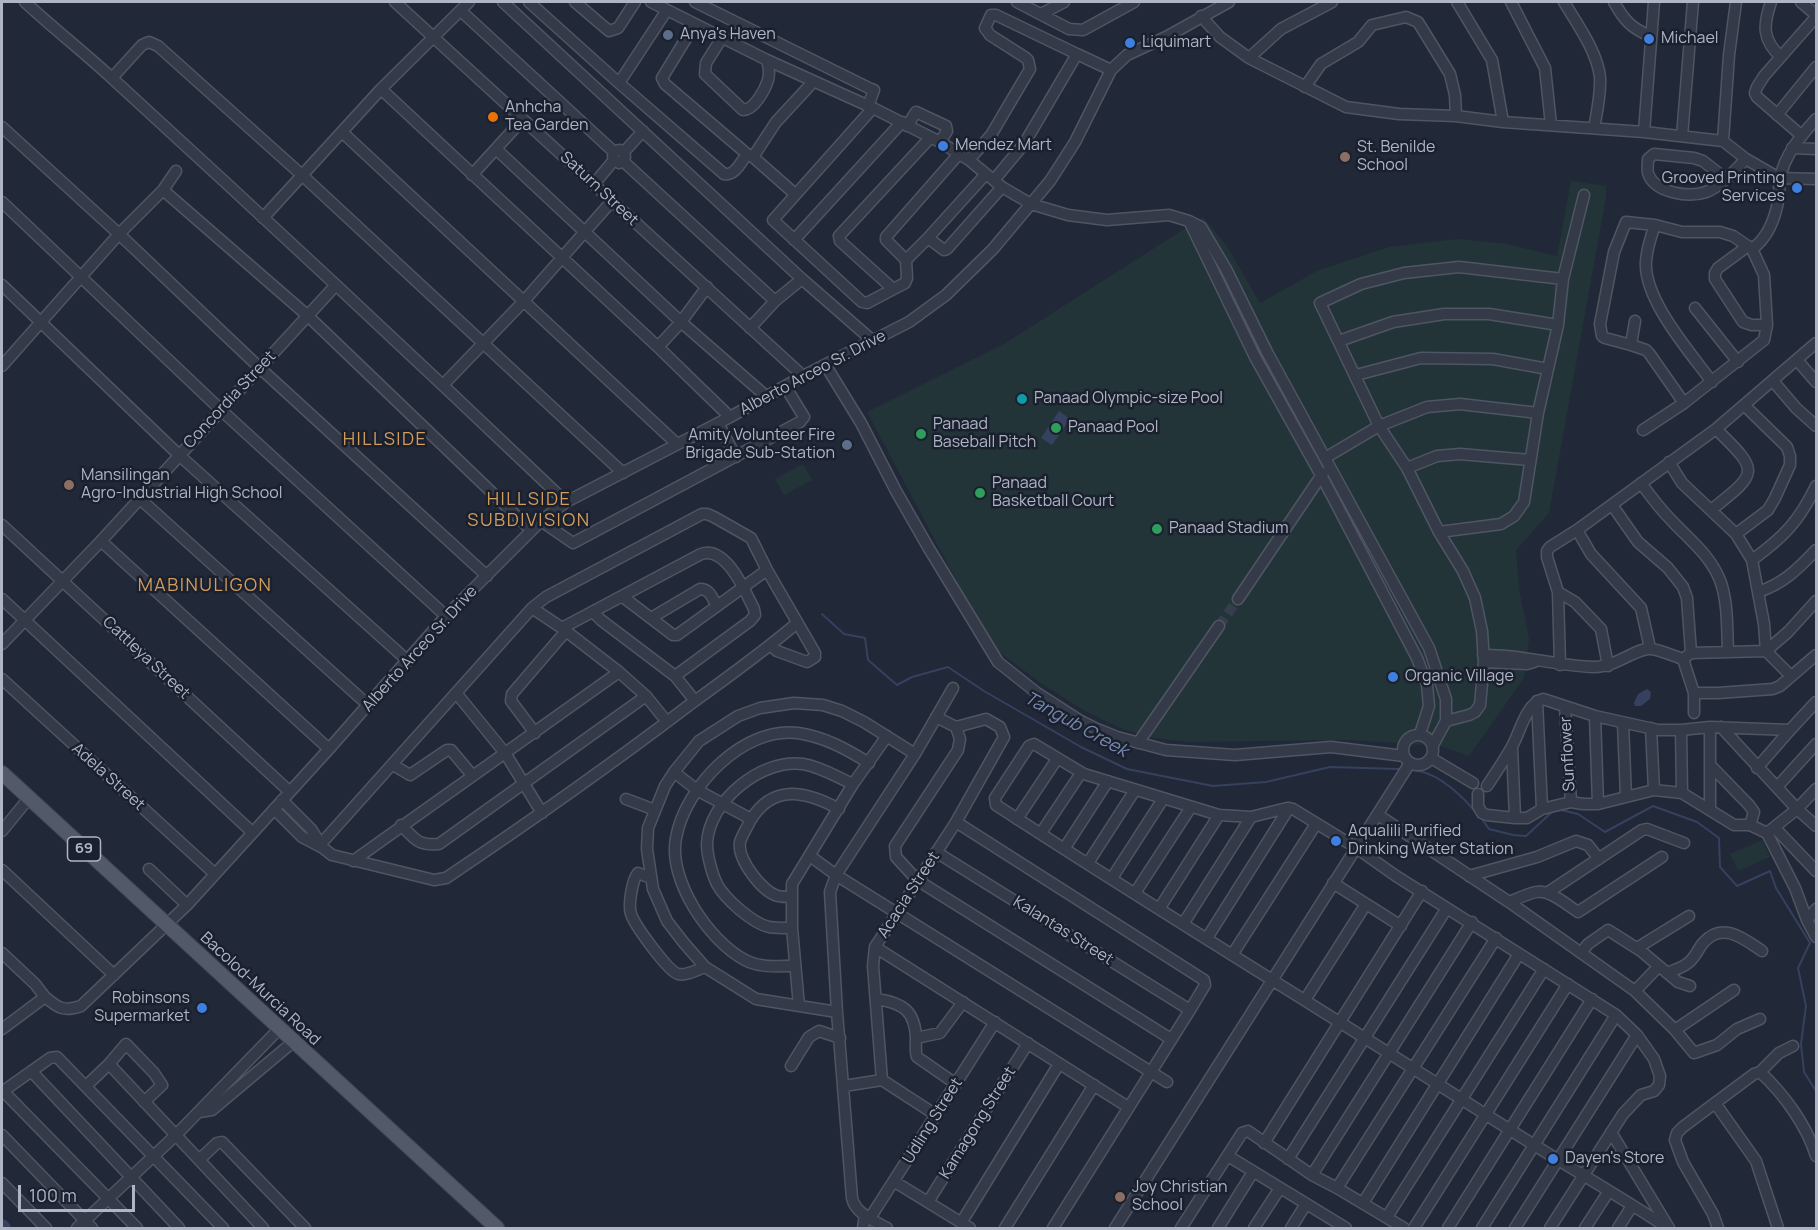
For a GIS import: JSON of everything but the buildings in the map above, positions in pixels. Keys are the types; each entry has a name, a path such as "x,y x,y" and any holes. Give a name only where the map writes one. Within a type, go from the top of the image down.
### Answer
{"main road":[{"name":"Bacolod-Murcia Road","path":"2,773 489,1226"}],"street":[{"path":"26,2 112,78 566,502"},
{"name":"Saturn Street","path":"395,2 802,376"},
{"path":"503,2 802,279 873,341"},
{"path":"529,2 724,174 733,173 813,82"},
{"path":"575,2 609,31 618,28 635,2"},
{"path":"651,2 767,60 905,124 969,160 994,181 1031,204 1068,215 1107,220 1169,215 1201,227 1226,269 1267,352 1429,648 1446,699 1446,721 1433,745 1431,758 1417,765 1407,759 1331,747 1235,755 1166,750 1137,743 1079,720 1030,688 998,662 923,538 861,423 826,366"},
{"path":"695,2 874,90 871,107 773,219 862,302 867,303 892,288 901,286 907,280 906,260 885,237 958,155"},
{"path":"1017,2 1069,29 1083,30 1134,2"},
{"path":"1041,14 1064,2"},
{"name":"Alberto Arceo Sr. Drive","path":"45,997 59,1009 68,1011 81,1006 187,905 369,705 446,616 541,521 566,502 730,417 802,376 826,366 909,322 946,295 993,249 1050,181 1076,142 1111,70 1127,55 1166,37 1229,2"},
{"path":"1249,58 1281,29 1332,2"},
{"path":"1457,2 1492,60 1503,122"},
{"path":"1511,2 1545,68 1551,125"},
{"path":"1564,2 1595,57 1600,90 1594,128"},
{"path":"1614,2 1626,21 1635,30 1650,36"},
{"path":"1644,132 1654,2"},
{"path":"1682,136 1693,2"},
{"path":"1723,141 1729,55 1736,2"},
{"path":"1771,2 1765,31 1767,42 1781,57"},
{"path":"1801,2 1816,16 1764,76 1755,93 1802,136"},
{"path":"263,218 381,90 465,6 619,156 775,301"},
{"path":"619,83 667,10"},
{"path":"969,160 991,135 1030,69 1026,57 990,35 985,28 991,15 996,15 1111,70"},
{"path":"1201,16 1220,38 1249,58 1346,107 1399,114 1456,116 1723,141 1746,159 1779,178 1816,178"},
{"path":"1305,87 1321,64 1358,42 1372,26 1406,17 1418,22 1450,74 1455,95 1456,116"},
{"path":"695,24 662,78 665,84 795,194"},
{"path":"723,36 706,63 705,74 743,110 753,107 768,82 767,60"},
{"path":"112,78 142,45 149,42 158,46 303,176 623,473"},
{"path":"928,237 939,248 947,249 994,181 1024,144 1077,54"},
{"path":"1777,114 1816,67"},
{"path":"381,90 658,347 730,417"},
{"path":"794,240 916,112 938,121 946,126 947,131 935,140 839,236 840,241 892,288"},
{"path":"472,175 523,119"},
{"path":"1767,325 1752,325 1743,322 1715,279 1715,273 1718,268 1765,237 1779,195 1779,178 1792,148 1816,119"},
{"path":"2,127 487,576"},
{"path":"594,184 642,130"},
{"path":"342,132 677,444"},
{"path":"1792,148 1816,149"},
{"path":"496,149 681,321 767,397"},
{"path":"1726,179 1703,161 1694,158 1654,154 1648,159 1648,172 1654,183 1672,191 1694,194 1706,192 1726,179 1746,159"},
{"path":"2,366 119,234 163,190 176,171"},
{"path":"906,260 928,237 994,181"},
{"path":"163,190 308,316 531,530"},
{"path":"1439,532 1501,524 1514,516 1524,502 1538,413 1558,325 1563,279 1584,195"},
{"path":"2,202 221,410 446,616"},
{"path":"443,385 523,302 560,257 611,202"},
{"path":"1189,221 1255,357 1321,475 1417,658 1427,685 1430,706 1420,734"},
{"path":"1643,430 1684,403 1764,340 1767,325 1764,274 1750,248 1733,236 1720,232 1682,232 1655,225 1626,222 1614,252 1604,297 1600,324 1602,336 1614,342 1649,352 1684,403"},
{"path":"1655,225 1646,262 1650,288 1669,324 1712,382"},
{"path":"1446,721 1476,712 1480,705 1484,658 1482,632 1475,598 1463,571 1439,532 1407,468 1379,426 1320,303 1361,284 1404,273 1459,267 1563,279"},
{"path":"750,328 775,301 802,279"},
{"path":"2,285 179,455 408,661"},
{"name":"Concordia Street","path":"2,644 261,369 335,286"},
{"path":"658,347 707,287"},
{"path":"1695,308 1738,362"},
{"path":"1339,341 1393,322 1444,314 1489,314 1558,325"},
{"path":"1631,345 1635,321"},
{"path":"1560,664 1558,592 1547,551 1716,429 1816,343"},
{"path":"1356,375 1421,358 1493,359 1548,369"},
{"path":"1797,360 1816,382"},
{"path":"1773,381 1796,408 1816,426"},
{"path":"541,521 573,543 804,420 785,386"},
{"path":"1238,599 1321,475 1327,462 1379,426 1427,407 1460,404 1538,413"},
{"path":"1736,534 1768,510 1790,465 1787,447 1744,405"},
{"path":"718,423 735,457"},
{"path":"1711,510 1741,486 1749,471 1747,461 1716,429"},
{"path":"1407,468 1437,456 1460,454 1530,459"},
{"path":"1669,462 1682,483 1736,534 1752,560 1764,624 1766,651 1791,676"},
{"path":"1641,483 1659,508 1701,550 1713,566 1721,582 1725,598 1728,652"},
{"path":"1752,560 1778,542 1790,529 1807,506 1816,486"},
{"path":"139,498 369,705"},
{"path":"1612,505 1638,542 1672,572 1683,587 1687,598 1687,656 1694,693 1694,713"},
{"path":"771,646 777,651 807,662 815,653 766,570 751,538 714,517 702,514 546,597 532,608 321,846 332,855 353,861 440,880 446,878 542,813 771,646 797,623"},
{"name":"Cattleya Street","path":"2,525 63,581 311,829 321,846"},
{"path":"1577,530 1591,554 1641,608 1650,648"},
{"path":"101,541 329,749"},
{"path":"1758,592 1774,587 1789,578 1816,550"},
{"path":"535,733 511,701 512,694 564,630 704,552 725,559 743,588 755,615 675,676"},
{"path":"623,597 676,635 766,570"},
{"path":"651,618 700,589 709,591 717,606"},
{"path":"1558,592 1575,602 1601,629 1608,666"},
{"path":"2,599 252,832"},
{"path":"1484,658 1517,656 1560,664 1608,666 1650,648 1687,656 1766,651 1788,632 1816,601"},
{"path":"532,608 619,672 646,696 667,722"},
{"path":"593,612 675,676 695,701"},
{"path":"1137,743 1219,626"},
{"path":"1694,693 1773,689 1816,655"},
{"path":"353,861 619,672"},
{"name":"Adela Street","path":"2,679 215,874"},
{"path":"886,1228 853,1204 837,1012 830,891 836,875 915,754 953,688"},
{"path":"457,694 505,753 542,813"},
{"path":"401,825 418,842 429,845 439,844 646,696"},
{"path":"1482,790 1512,748 1525,718 1537,701 1543,699 1595,716 1652,729 1681,730 1715,727 1790,730"},
{"path":"1537,701 1542,809"},
{"path":"1757,768 1816,702"},
{"path":"837,1012 756,999 705,967 667,921 653,889 647,849 648,828 665,786 699,741 738,716 760,708 794,703 823,705 842,711 915,754"},
{"name":"Sunflower","path":"1565,706 1571,802"},
{"path":"1595,716 1598,804"},
{"path":"936,717 956,727 960,739 958,750 895,846 896,857 917,880 1171,1039"},
{"name":"Acacia Street","path":"882,1080 873,966 875,947 956,822 1004,734 1000,727 986,719 956,727"},
{"path":"1623,723 1626,797"},
{"path":"1710,809 1715,727"},
{"path":"1715,727 1816,826"},
{"path":"1652,729 1654,790"},
{"path":"1681,730 1682,794"},
{"path":"794,966 767,966 745,960 728,948 695,910 676,864 676,839 684,814 697,790 711,772 754,739 776,734 796,733 837,744 869,763"},
{"path":"1407,759 1403,750 1406,741 1414,735 1420,734 1428,738 1433,745"},
{"path":"799,1006 794,966 792,884 854,784 887,736"},
{"path":"1550,1228 1583,1175 1623,1114 1641,1095 1654,1091 1661,1080 1654,1059 1636,1035 1616,1015 1355,847 1289,808 1251,817 1219,815 1081,773 1034,744 1029,746 994,801 996,805 1413,1069 1511,1129 1558,1160 1583,1175 1609,1191 1655,1225 1669,1228"},
{"path":"1777,787 1816,744"},
{"path":"1512,748 1515,818"},
{"path":"393,765 410,775 447,750 451,750 472,775"},
{"path":"1431,758 1473,783 1482,780 1478,806 1487,816 1527,818 1542,809 1571,802 1598,804 1654,790 1682,794 1734,825 1750,825 1771,830 1816,871"},
{"path":"1017,819 1057,759"},
{"path":"1115,1228 1355,847 1378,815 1407,759"},
{"path":"792,928 767,927 746,915 717,884 707,845 711,826 723,804 740,786 755,775 785,764 803,764 854,784"},
{"path":"1711,766 1754,812 1750,825"},
{"path":"674,772 697,790 752,819"},
{"path":"1041,833 1081,773"},
{"path":"1064,849 1108,781"},
{"path":"1771,830 1797,809 1816,789"},
{"path":"1088,863 1135,790"},
{"path":"792,897 778,896 764,889 753,876 745,861 740,844 752,819 758,810 783,795 801,794 818,798 839,809"},
{"path":"2,831 29,798"},
{"path":"626,799 655,810"},
{"path":"1112,878 1163,799"},
{"path":"1135,893 1191,807"},
{"path":"1207,938 1289,808"},
{"path":"1159,909 1219,815"},
{"path":"1378,815 1509,902 1635,991 1675,1030 1691,1052 1696,1054 1717,1045 1737,1029 1760,1019"},
{"path":"1183,924 1251,817"},
{"path":"956,822 1204,980 1204,985 1190,1010 1053,1228"},
{"path":"1232,955 1316,824"},
{"path":"1547,893 1638,832 1647,829 1684,843"},
{"path":"1771,830 1816,937"},
{"path":"1469,876 1537,857 1576,841 1588,845 1599,859"},
{"name":"Kalantas Street","path":"936,852 1190,1010"},
{"path":"810,856 836,875 1167,1082"},
{"path":"1509,902 1535,892 1547,893 1578,912 1662,857"},
{"path":"149,869 187,905"},
{"path":"2,870 114,975"},
{"path":"651,878 638,873 634,879 630,912 639,931 673,971 684,974 705,967"},
{"path":"1333,883 1401,926"},
{"path":"1264,1143 1422,891"},
{"path":"1305,1000 1366,904"},
{"path":"1288,1159 1447,908"},
{"path":"1807,920 1816,909"},
{"path":"1636,948 1689,916"},
{"path":"1312,1175 1472,922"},
{"path":"1581,953 1588,944 1608,930 1636,948 1683,986 1690,986"},
{"path":"1635,991 1663,970 1681,968 1691,961 1703,943 1713,935 1723,932 1731,933 1762,951"},
{"path":"1337,1188 1496,938"},
{"path":"875,947 1128,1107"},
{"path":"2,953 45,997 2,1029"},
{"path":"1363,1203 1519,954"},
{"path":"1386,1217 1544,969"},
{"path":"1414,1228 1568,984"},
{"path":"1675,1030 1734,990"},
{"path":"877,999 893,1002 905,1009 912,1017 917,1057 956,1084"},
{"path":"1448,1228 1592,999"},
{"path":"916,1038 940,1033 963,1002"},
{"path":"1482,1228 1616,1015"},
{"name":"Udling Street","path":"867,1216 895,1182 995,1022"},
{"path":"2,1135 85,1226 108,1199 199,1112 209,1112 279,1029"},
{"path":"791,1066 813,1034 819,1030 840,1038"},
{"path":"1515,1228 1636,1035"},
{"path":"222,1094 293,1042"},
{"name":"Kamagong Street","path":"928,1202 1028,1043"},
{"path":"86,1086 126,1044 154,1073 162,1085 144,1102"},
{"path":"1718,1228 1713,1214 1683,1162 1675,1140 1677,1133 1754,1074 1760,1072 1779,1053 1793,1046"},
{"path":"260,1051 269,1061"},
{"path":"137,1228 2,1091 50,1058 57,1057 223,1228"},
{"path":"109,1064 263,1228"},
{"path":"895,1182 965,1226 1059,1064"},
{"path":"32,1072 179,1228"},
{"path":"1760,1072 1783,1096 1807,1134 1816,1156"},
{"path":"844,1086 882,1080 936,1115"},
{"path":"1005,1228 1094,1085"},
{"path":"1715,1103 1756,1161 1778,1228"},
{"path":"1181,1228 1245,1131 1252,1132 1264,1143 1312,1175 1404,1228"},
{"path":"1611,1132 1669,1228"},
{"path":"200,1159 217,1143 222,1142 305,1228"},
{"path":"1228,1156 1306,1204 1331,1225 1346,1228"},
{"path":"1218,1228 1253,1172"},
{"path":"2,1184 46,1228"},
{"path":"1254,1228 1280,1188"},
{"path":"1585,1228 1609,1191"},
{"path":"1291,1228 1306,1204"},
{"path":"1618,1228 1632,1206"},
{"path":"863,1228 867,1216"}],"shaded area":[{"path":"1571,181 1606,186 1606,197 1549,513 1516,550 1519,589 1529,639 1524,678 1469,756 1440,746 1347,740 1188,742 1147,737 1120,728 1085,711 1042,684 994,648 867,412 1004,344 1203,217 1227,246 1260,303 1317,271 1389,247 1458,239 1506,244 1557,256"},
{"path":"803,464 812,480 784,495 775,479"},
{"path":"1762,840 1770,857 1738,871 1730,854"}],"water":[{"name":"Panaad Pool","path":"1059,411 1070,419 1052,445 1041,438"},
{"path":"1647,689 1651,692 1650,699 1641,706 1635,706 1638,694"}],"waterway":[{"name":"Tangub Creek","path":"822,614 844,634 865,638 868,660 897,685 912,677 948,667 984,691 1081,747 1127,769 1213,786 1266,782 1330,767 1399,769"},
{"name":"Tangub Creek","path":"1413,770 1438,779 1454,790 1474,810"},
{"name":"Tangub Creek","path":"1561,810 1578,814 1605,832 1653,806 1697,822 1719,838 1720,867 1737,886 1770,871 1776,888 1810,943 1798,968 1806,1006 1801,1044 1804,1072 1816,1091"},
{"name":"Tangub Creek","path":"1480,816 1489,829 1526,836 1553,811"}],"tunnel":[{"path":"1219,626 1238,599"}],"place":[{"name":"Anya's Haven","path":"668,35"},
{"name":"Michael","path":"1649,39"},
{"name":"Liquimart","path":"1130,43"},
{"name":"Anhcha Tea Garden","path":"493,117"},
{"name":"Mendez Mart","path":"943,146"},
{"name":"St. Benilde School","path":"1345,157"},
{"name":"Grooved Printing Services","path":"1797,188"},
{"name":"Panaad Olympic-size Pool","path":"1022,399"},
{"name":"Panaad Pool","path":"1056,428"},
{"name":"Panaad Baseball Pitch","path":"921,434"},
{"name":"Amity Volunteer Fire Brigade Sub-Station","path":"847,445"},
{"name":"Mansilingan Agro-Industrial High School","path":"69,485"},
{"name":"Panaad Basketball Court","path":"980,493"},
{"name":"Panaad Stadium","path":"1157,529"},
{"name":"Organic Village","path":"1393,677"},
{"name":"Aqualili Purified Drinking Water Station","path":"1336,841"},
{"name":"Robinsons Supermarket","path":"202,1008"},
{"name":"Dayen's Store","path":"1553,1159"},
{"name":"Joy Christian School","path":"1120,1197"}],"district":[{"name":"HILLSIDE","path":"385,440"},
{"name":"HILLSIDE SUBDIVISION","path":"529,510"},
{"name":"MABINULIGON","path":"205,586"}]}
